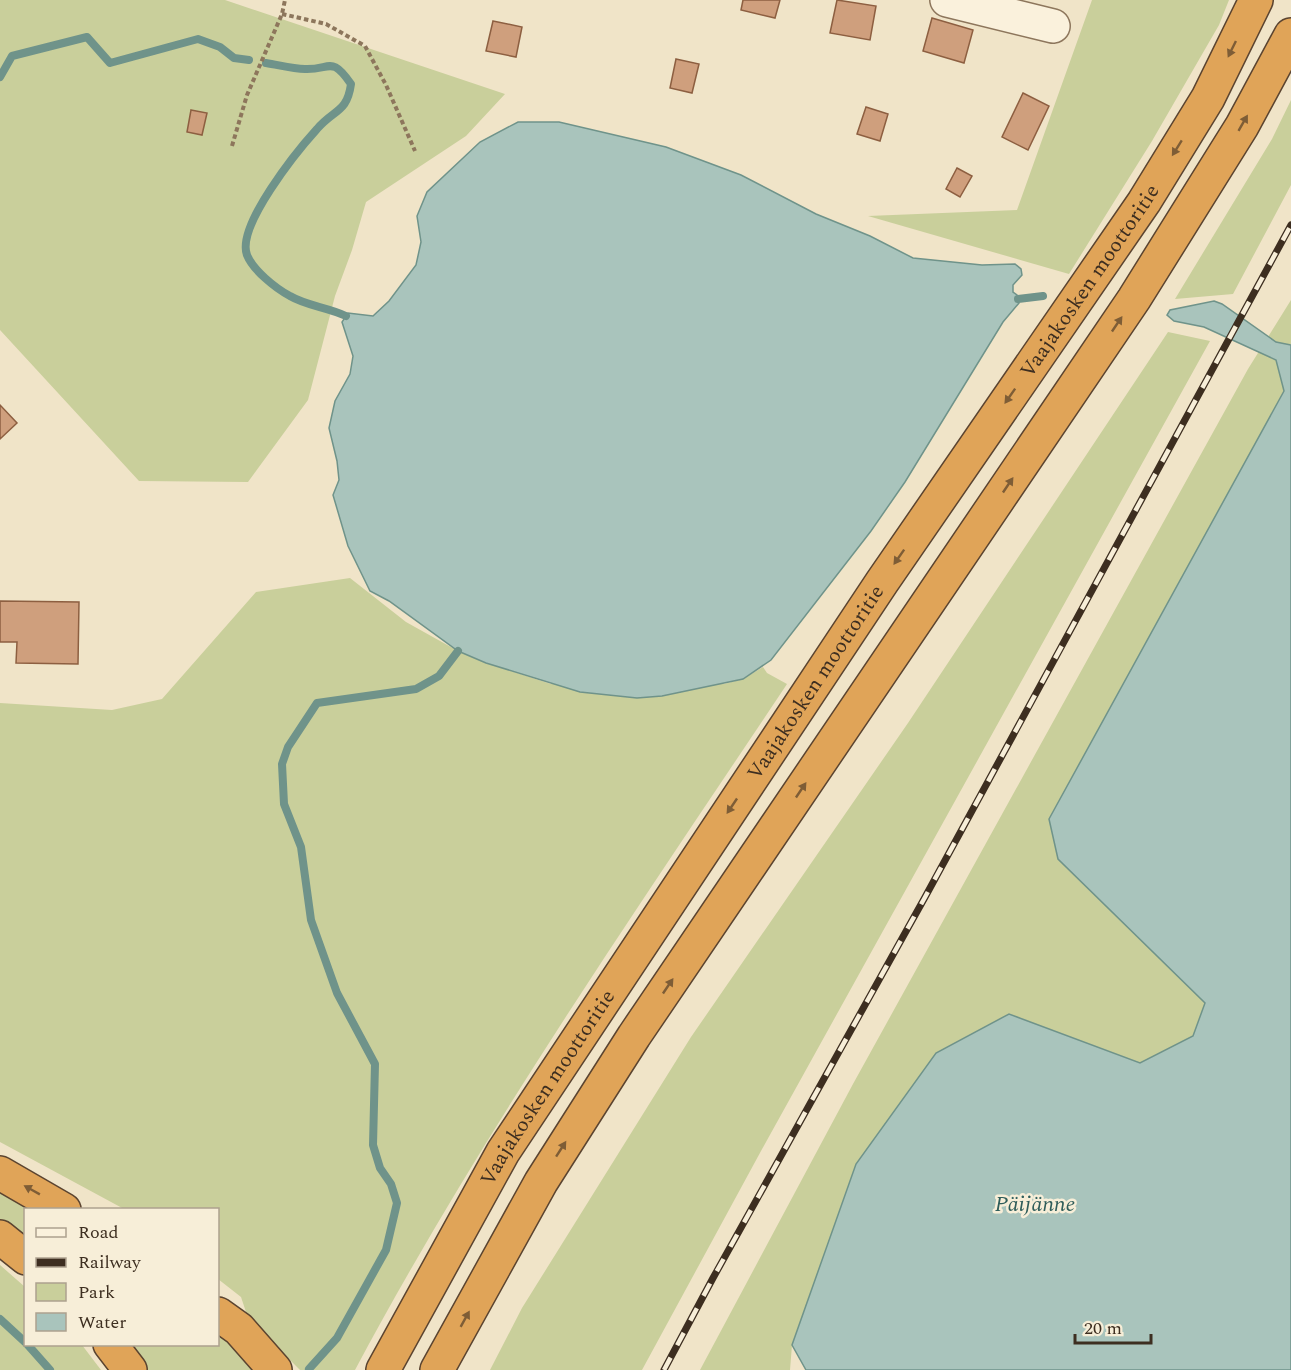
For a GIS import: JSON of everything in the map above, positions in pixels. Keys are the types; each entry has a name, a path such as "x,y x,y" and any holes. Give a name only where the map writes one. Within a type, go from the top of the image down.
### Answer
{"highway":[{"name":"Vaajakosken moottoritie","path":"384,1370 503,1152 882,582 1144,202 1208,98 1256,0"},
{"name":"Vaajakosken moottoritie","path":"437,1370 541,1182 634,1036 1134,299 1242,126 1291,35"},
{"path":"0,1173 62,1208"},
{"path":"0,1237 24,1256"},
{"path":"219,1315 239,1329 268,1361"},
{"path":"112,1346 130,1370"}],"street":[{"path":"947,0 1053,26"}],"path":[{"path":"232,146 247,95 282,14 285,0"},
{"path":"282,14 326,24 365,46 386,84 415,151"}],"green space":[{"path":"0,0 225,0 505,94 466,136 366,202 335,296 308,400 248,482 139,481 0,330"},
{"path":"1092,0 1229,0 1219,25 1152,141 1069,274 868,216 1017,210"},
{"path":"1291,100 1291,185 1233,294 1175,299 1272,139"},
{"path":"1291,300 1291,344 1276,360 1284,391 1049,819 1058,859 1205,1003 1193,1037 1140,1063 1009,1014 792,1345 790,1370 700,1370 853,1084 1248,369"},
{"path":"1168,332 1210,341 642,1370 490,1370 522,1308 691,1037 908,723"},
{"path":"350,578 406,622 458,651 486,663 551,684 724,684 743,679 763,667 767,673 787,684 562,1022 455,1194 355,1370 300,1370 248,1318 241,1297 219,1280 219,1208 122,1208 0,1142 0,703 112,710 162,699 256,592"},
{"path":"0,1187 37,1208 24,1208 24,1238 0,1219"},
{"path":"0,1265 24,1286 24,1346 83,1346 101,1370 0,1370"},
{"path":"219,1332 259,1370 145,1370 128,1346 219,1346"}],"water":[{"path":"518,122 559,122 666,147 741,175 816,214 870,236 913,258 982,265 1015,264 1021,269 1022,275 1013,285 1013,292 1017,295 1019,303 1003,322 905,482 871,531 771,660 743,679 662,696 637,698 580,692 486,663 458,651 389,601 370,591 348,546 333,495 339,480 329,428 335,401 350,374 353,356 342,322 348,313 373,316 389,301 416,265 421,242 417,216 427,192 480,142"},
{"name":"Päijänne","path":"1214,301 1222,304 1276,342 1291,345 1291,1370 806,1370 792,1345 856,1164 936,1053 1009,1014 1140,1063 1193,1036 1205,1003 1058,859 1049,819 1284,391 1276,360 1204,327 1174,321 1167,315 1170,310"}],"building":[{"path":"743,0 780,0 775,18 741,10"},
{"path":"837,0 876,6 870,40 830,33"},
{"path":"932,18 973,30 964,63 923,51"},
{"path":"493,21 522,27 516,57 486,51"},
{"path":"676,59 699,64 692,93 670,88"},
{"path":"1023,93 1049,106 1028,150 1002,137"},
{"path":"866,107 888,114 880,141 857,134"},
{"path":"191,110 207,113 202,135 187,132"},
{"path":"957,168 972,176 960,197 946,189"},
{"path":"0,405 17,423 0,439"},
{"path":"0,601 79,602 78,664 16,663 17,642 0,642"}],"waterway":[{"path":"0,77 12,56 87,37 110,63 198,39 220,47 234,58 249,60"},
{"path":"266,63 300,69 335,67 351,84 343,106 308,139 259,208 246,242 247,255 259,272 284,293 303,302 346,316"},
{"path":"1018,299 1043,296"},
{"path":"309,1369 337,1338 386,1250 397,1203 391,1184 380,1168 373,1145 375,1064 337,993 311,920 301,847 284,804 282,764 288,747 317,703 416,689 439,676 458,651"},
{"path":"0,1319 24,1341"},
{"path":"29,1346 50,1370"}],"railway":[{"path":"664,1370 924,899 1291,225"}]}
